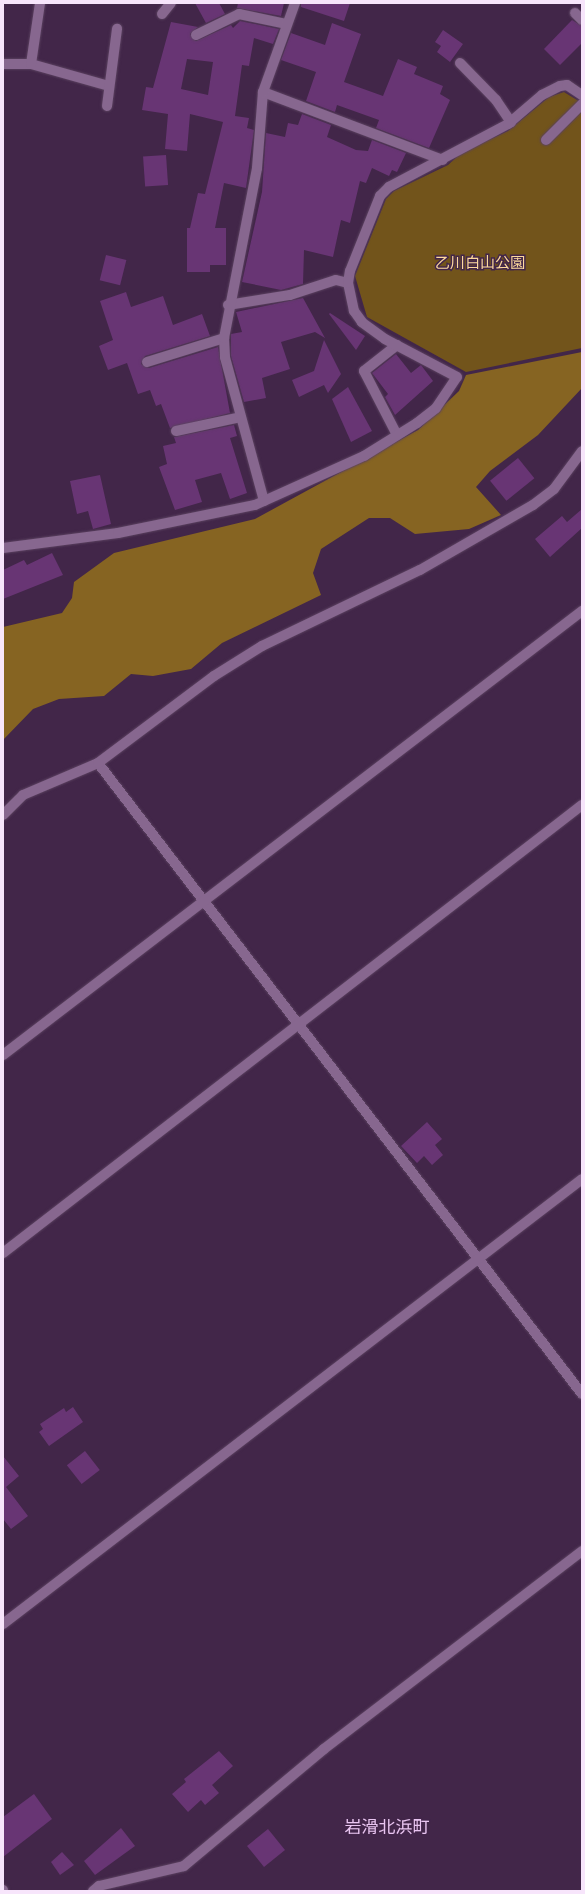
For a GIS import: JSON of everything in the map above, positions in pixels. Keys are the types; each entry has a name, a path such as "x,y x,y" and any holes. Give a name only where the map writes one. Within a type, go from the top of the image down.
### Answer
{"street":[{"path":"31,64 40,3"},
{"path":"162,14 171,3"},
{"path":"264,501 225,357 224,338 228,305 257,168 263,92 294,3"},
{"path":"575,12 582,20"},
{"path":"196,35 239,14 287,24"},
{"path":"107,106 117,28"},
{"path":"460,63 496,100 511,122"},
{"path":"3,64 31,64 109,86"},
{"path":"3,548 118,533 264,501 364,456 398,435 436,408 457,377 397,345 362,322 354,311 348,283 380,196 390,187 511,122 542,95 560,86 567,85 582,95"},
{"path":"263,92 442,160"},
{"path":"546,140 582,104"},
{"path":"228,305 290,295 336,280 348,283"},
{"path":"147,362 224,338"},
{"path":"397,345 364,371 398,435"},
{"path":"176,431 241,417"},
{"path":"3,815 23,795 98,763 171,706 262,646 420,570 533,505 554,489 582,451"},
{"path":"3,1055 582,611"},
{"path":"98,763 203,903 298,1022 582,1394"},
{"path":"3,1253 298,1022 582,805"},
{"path":"3,1624 582,1179"},
{"path":"93,1891 99,1886 184,1866 324,1749 582,1551"}],"green space":[{"name":"乙川白山公園","path":"564,92 582,103 582,348 466,372 367,317 355,276 386,199 394,191 448,165 461,153 508,131 549,97"}],"shaded area":[{"path":"582,352 582,388 538,435 490,471 476,487 501,515 469,529 415,534 390,518 369,518 321,549 313,573 321,595 222,643 191,669 153,676 131,674 104,696 59,699 33,709 3,740 3,627 62,613 72,598 74,582 114,553 255,519 418,430 459,391 466,375"}],"building":[{"path":"195,3 219,3 225,14 206,23"},
{"path":"238,3 284,3 281,16 237,8"},
{"path":"301,3 350,3 344,21 301,7"},
{"path":"572,20 582,26 582,43 560,65 544,49"},
{"path":"240,21 279,29 273,44 254,38 249,66 242,65 235,116 249,118 247,128 254,130 246,188 224,183 215,228 226,228 226,265 210,265 210,272 187,272 187,228 190,228 198,193 205,194 223,122 190,114 187,151 165,149 168,114 142,110 146,87 153,88 171,22 198,27 190,34 196,41 231,25 233,28","holes":["187,59 213,62 208,95 181,89"]},
{"path":"332,23 361,34 344,82 383,96 398,59 417,67 414,74 443,86 440,94 450,100 429,148 376,128 379,120 337,105 335,112 306,101 316,72 281,60 291,33 325,45"},
{"path":"443,30 463,44 450,62 437,52 441,46 435,42"},
{"path":"302,114 331,125 327,137 356,150 368,151 372,140 406,153 397,172 392,170 389,176 372,168 366,183 360,181 350,223 341,220 333,257 304,250 303,284 281,290 242,282 262,192 266,133 285,137 288,123 298,125"},
{"path":"166,155 168,185 145,187 143,157"},
{"path":"106,255 126,260 120,285 100,280"},
{"path":"126,292 131,307 163,296 173,325 202,314 210,336 145,356 141,364 149,368 218,347 230,413 170,428 161,404 156,406 150,390 138,394 127,363 108,370 99,346 113,340 100,301"},
{"path":"303,298 325,338 315,332 281,342 290,369 262,378 266,398 244,402 231,356 231,334 242,332 236,312"},
{"path":"330,313 365,336 356,350 329,314"},
{"path":"324,340 341,374 328,393 324,385 299,397 292,380 314,371"},
{"path":"396,354 411,373 421,365 433,381 395,415 385,397 388,394 372,373"},
{"path":"348,387 372,431 351,442 332,399"},
{"path":"234,425 237,436 230,438 247,493 230,499 221,473 195,480 202,502 175,510 159,467 167,464 163,446 176,443 174,437"},
{"path":"518,458 534,478 506,501 490,481"},
{"path":"100,475 111,524 93,529 88,511 77,514 70,481"},
{"path":"582,509 582,528 550,557 535,539 562,516 567,522"},
{"path":"52,553 63,575 3,599 3,570 24,560 27,565"},
{"path":"427,1122 442,1139 435,1145 443,1155 432,1165 424,1156 417,1163 401,1146"},
{"path":"73,1407 83,1422 49,1446 39,1432 43,1429 40,1424 64,1408 66,1412"},
{"path":"85,1451 100,1470 82,1484 67,1465"},
{"path":"3,1456 19,1476 6,1487 28,1516 11,1529 3,1519"},
{"path":"219,1751 233,1766 212,1785 219,1793 205,1805 201,1800 188,1812 172,1794 186,1782 184,1779"},
{"path":"34,1794 52,1819 3,1857 3,1817"},
{"path":"121,1828 135,1846 95,1875 84,1861"},
{"path":"268,1829 285,1850 264,1867 247,1846"},
{"path":"62,1852 74,1865 60,1875 51,1862"}],"district":[{"name":"岩滑北浜町","path":"387,1827"}]}
